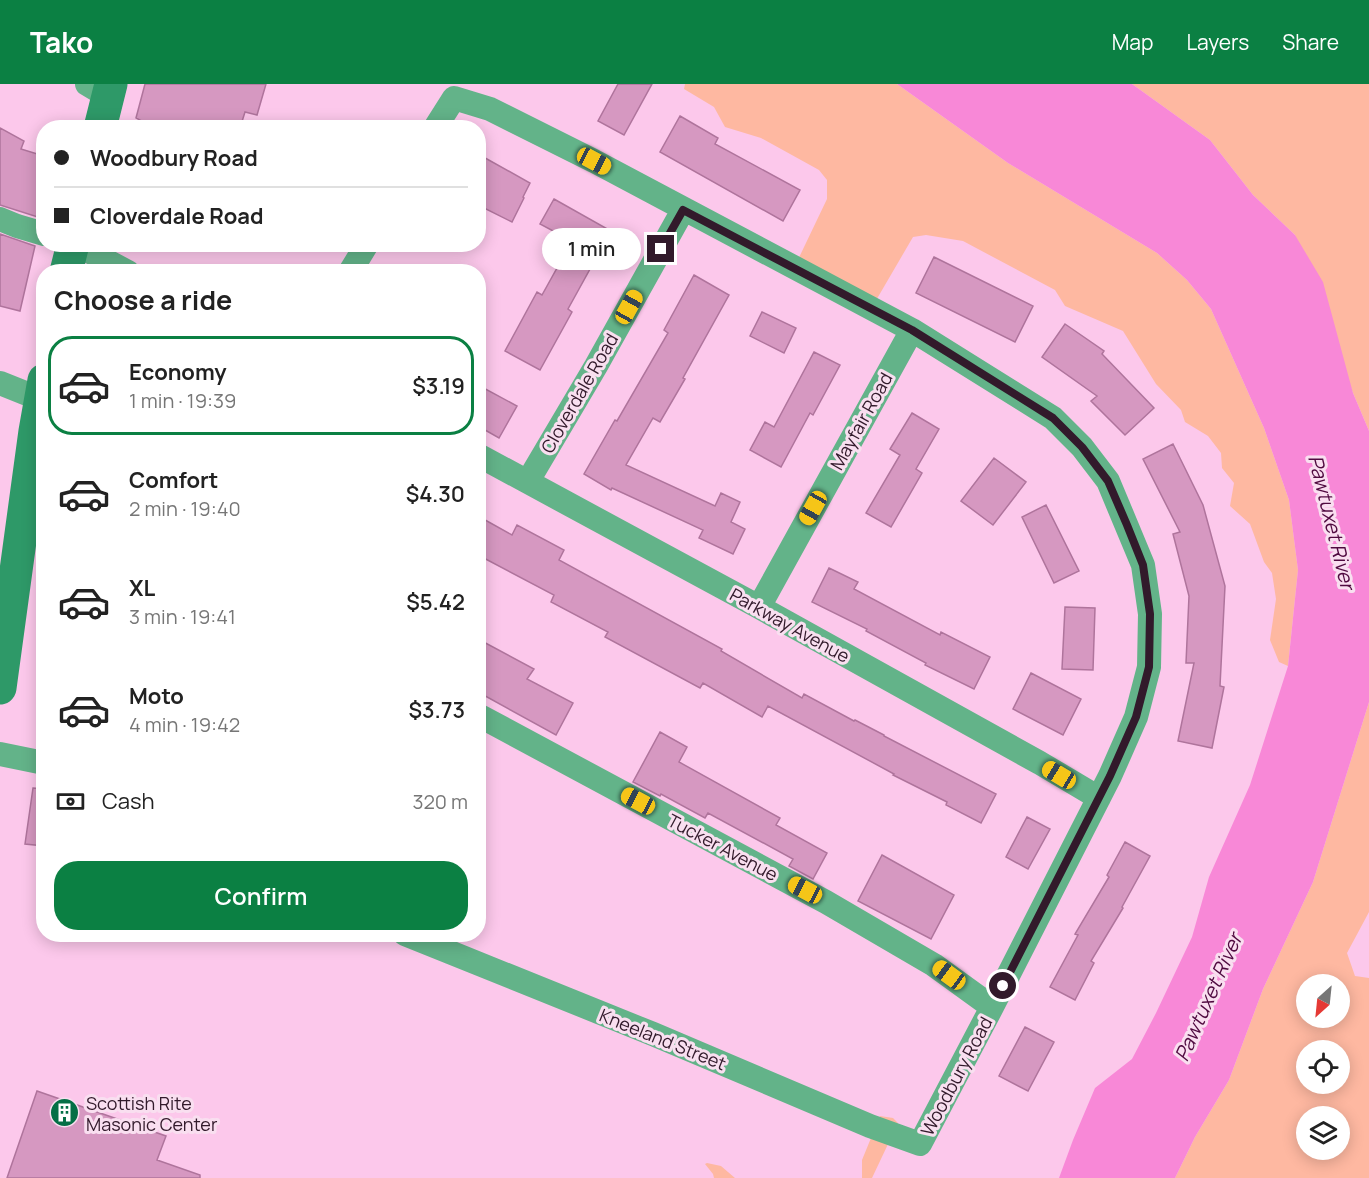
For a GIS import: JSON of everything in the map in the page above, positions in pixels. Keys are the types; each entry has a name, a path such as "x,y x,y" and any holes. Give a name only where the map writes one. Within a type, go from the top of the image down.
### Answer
{"main road":[{"path":"100,120 102,88"},
{"path":"0,688 34,506 36,477"}],"street":[{"name":"Woodbury Road","path":"440,120 454,98 490,108 912,330 1053,418 1082,447 1108,481 1143,565 1150,614 1149,667 1136,717 1099,798 993,1007 920,1144"},
{"name":"Cloverdale Road","path":"528,481 596,366 683,210"},
{"path":"0,219 36,232"},
{"path":"89,252 113,264"},
{"name":"Mayfair Road","path":"759,607 912,330"},
{"path":"0,383 36,388"},
{"name":"Parkway Avenue","path":"486,459 759,607 1099,798"},
{"name":"Tucker Avenue","path":"486,719 826,902 934,965 993,1007"},
{"path":"0,754 36,761"},
{"name":"Kneeland Street","path":"425,942 654,1034 870,1126 920,1144"}],"shaded area":[{"path":"685,84 897,84 1008,163 1157,253 1187,280 1211,309 1264,428 1289,500 1298,570 1288,666 1279,662 1270,640 1276,599 1272,573 1264,562 1250,524 1230,506 1234,483 1222,468 1221,453 1208,436 1185,422 1181,410 1156,384 1123,331 1065,306 1055,290 963,241 926,235 913,237 871,309 794,268 827,199 827,180 819,170 761,138 725,127 714,107 684,89"},
{"path":"1132,84 1369,84 1369,431 1295,235 1253,195 1210,140"},
{"path":"1369,702 1369,912 1347,953 1355,976 1369,978 1369,1178 1175,1178 1195,1137 1229,1080 1263,989 1313,882"},
{"path":"880,1116 893,1118 898,1123 872,1178 862,1178 862,1160"},
{"path":"705,1164 721,1166 735,1178 714,1178"}],"water":[{"name":"Pawtuxet River","path":"897,84 1132,84 1210,140 1253,195 1295,235 1323,282 1353,393 1369,431 1369,702 1313,882 1263,989 1229,1080 1195,1137 1175,1178 1059,1178 1095,1088 1132,1059 1156,1013 1192,937 1209,877 1250,785 1288,666 1298,570 1289,500 1264,428 1211,309 1187,280 1157,253 1008,163"}],"building":[{"path":"145,84 266,84 257,115 245,112 242,120 140,120 136,118"},
{"path":"618,84 652,84 624,135 598,121"},
{"path":"680,116 718,138 715,144 800,190 783,221 660,152"},
{"path":"0,128 24,141 21,149 36,154 36,216 0,205"},
{"path":"486,158 530,183 512,222 486,209"},
{"path":"554,199 611,231 568,309 572,312 540,370 505,351 537,292 542,295 572,241 540,224"},
{"path":"0,234 35,246 20,311 0,306"},
{"path":"934,257 1033,306 1015,342 916,293"},
{"path":"694,275 729,295 660,422 653,418 626,465 715,506 721,493 740,502 731,522 745,529 733,554 699,538 703,530 612,488 611,490 584,474 668,333 664,330"},
{"path":"762,312 796,328 784,353 750,336"},
{"path":"1065,324 1104,351 1102,354 1154,408 1125,435 1091,401 1097,396 1042,357"},
{"path":"814,352 840,365 813,415 810,413 781,467 750,450 765,422 774,427"},
{"path":"486,389 517,406 499,438 486,431"},
{"path":"912,413 939,429 916,469 922,473 891,527 866,513 900,455 890,449"},
{"path":"1173,444 1203,505 1225,586 1220,686 1224,687 1212,748 1178,741 1194,663 1186,663 1189,596 1173,534 1180,532 1143,459"},
{"path":"994,458 1026,482 993,525 961,501"},
{"path":"1046,505 1079,571 1054,583 1022,517"},
{"path":"486,520 512,535 517,525 564,550 559,560 722,649 721,651 802,698 804,694 996,794 981,823 946,805 947,802 768,706 762,717 703,683 700,688 605,637 608,632 551,602 554,595 486,559"},
{"path":"829,568 858,582 854,589 940,635 941,632 990,657 974,689 925,665 926,663 866,631 867,629 812,602"},
{"path":"1065,607 1095,608 1093,670 1062,669"},
{"path":"486,643 534,669 527,679 573,703 556,735 486,696"},
{"path":"1031,673 1081,699 1063,735 1013,709"},
{"path":"660,732 687,747 679,762 780,818 776,825 827,853 813,879 789,866 793,859 708,813 705,818 633,782"},
{"path":"33,788 36,788 36,845 25,844"},
{"path":"1027,817 1050,829 1028,869 1006,857"},
{"path":"1125,842 1150,856 1123,908 1091,961 1094,963 1075,1000 1050,987 1078,935 1075,934 1109,877 1107,875"},
{"path":"882,855 954,895 931,939 858,901"},
{"path":"1025,1027 1054,1042 1028,1091 999,1076"},
{"name":"Scottish Rite Masonic Center","path":"37,1091 166,1136 157,1160 200,1175 200,1178 7,1178"}],"place":[{"name":"Scottish Rite Masonic Center","path":"65,1113"}],"route":[{"path":"661,249 683,210 912,330 1053,418 1082,447 1108,481 1143,565 1150,614 1149,667 1136,717 1110,776 1003,986"}]}
